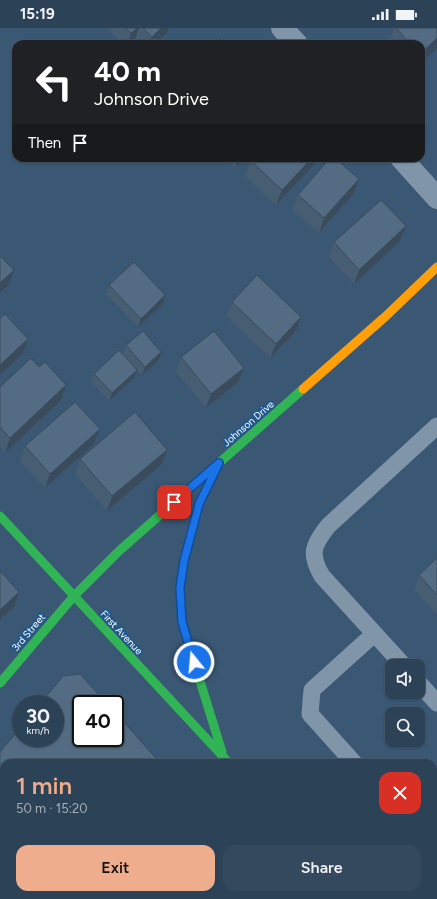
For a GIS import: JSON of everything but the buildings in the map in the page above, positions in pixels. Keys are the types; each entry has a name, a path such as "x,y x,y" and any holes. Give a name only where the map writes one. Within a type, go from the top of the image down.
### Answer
{"street":[{"path":"282,28 293,40"},
{"path":"405,162 437,198"},
{"name":"Johnson Drive","path":"74,596 119,551 386,316 437,267"},
{"path":"219,463 199,504 184,561 180,588 182,622 227,759"},
{"name":"First Avenue","path":"0,516 226,759"},
{"name":"3rd Street","path":"0,683 74,596"}],"lane":[{"path":"397,659 322,576 317,568 313,556 314,546 328,526 437,426"},
{"path":"350,759 310,714 312,690 374,634"},
{"path":"425,690 437,703"}],"traffic: fast":[{"path":"0,683 74,596 119,551 303,389"},
{"path":"215,471 199,504 184,561 180,588 182,623 222,752"},
{"path":"0,516 225,759"}],"traffic: slow":[{"path":"303,389 386,316 437,267"}],"route":[{"path":"174,502 219,463 199,504 184,561 180,588 182,622 194,662"}]}
